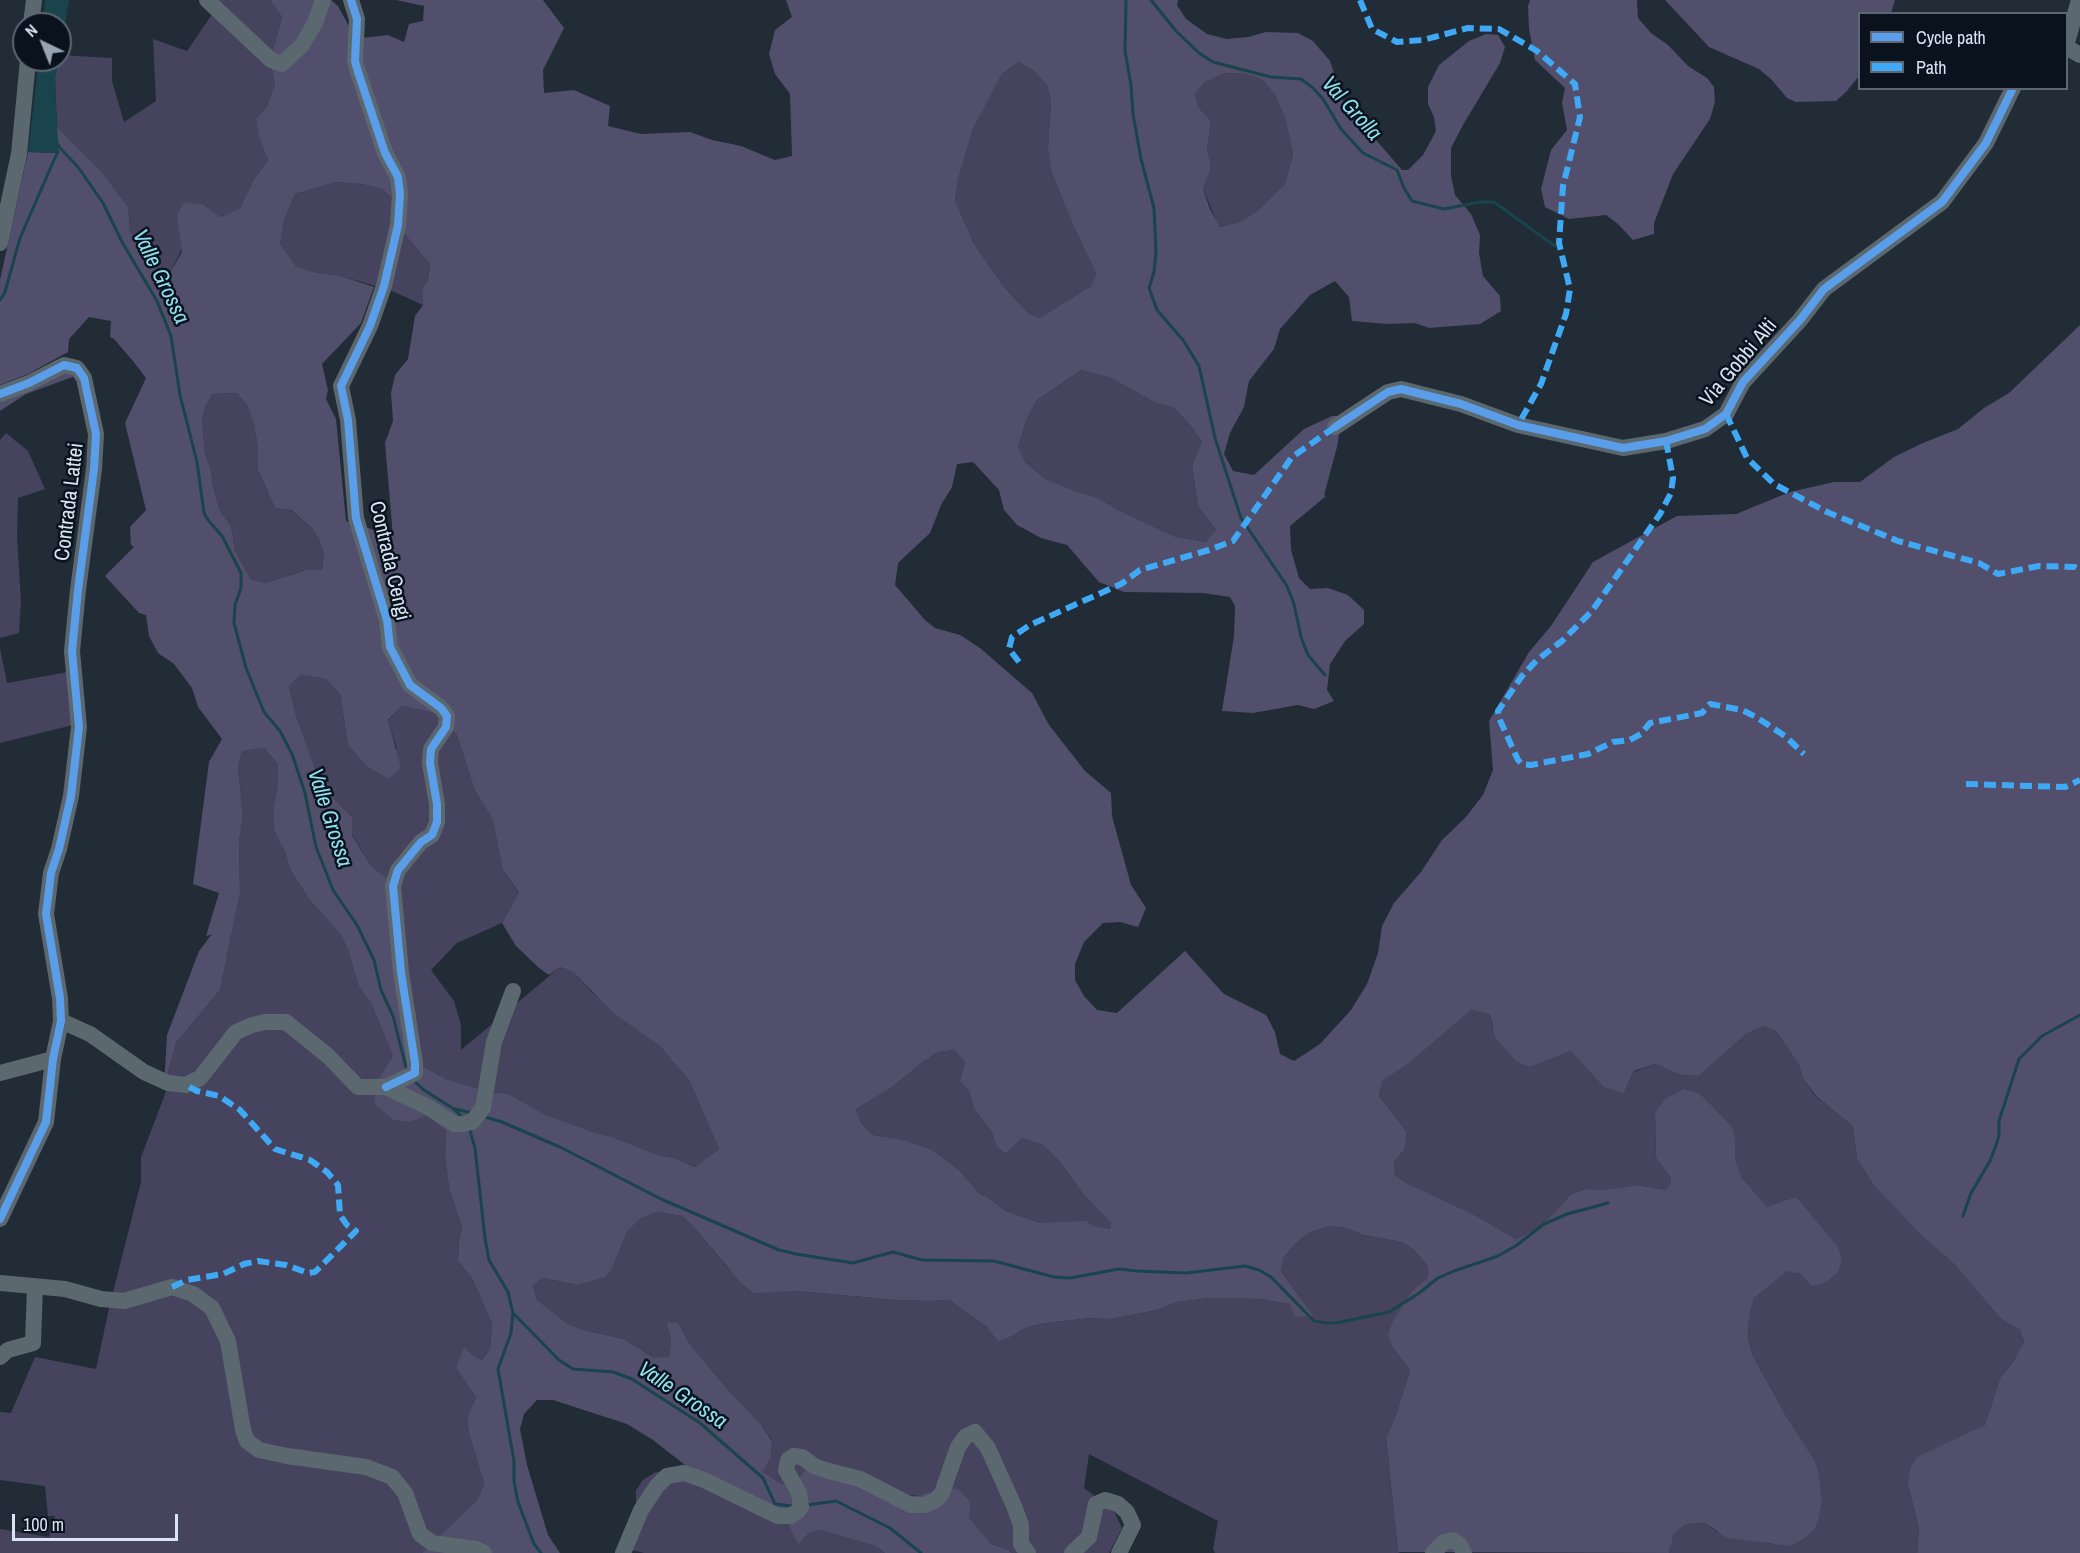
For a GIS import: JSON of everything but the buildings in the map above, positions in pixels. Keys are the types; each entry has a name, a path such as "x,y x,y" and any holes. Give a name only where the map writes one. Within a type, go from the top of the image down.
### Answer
{"street":[{"path":"207,0 271,60 282,64 302,45 315,23 322,0"},
{"name":"Contrada Cengi","path":"351,0 357,19 355,61 357,72 386,153 398,177 400,194 398,225 384,286 370,326 341,386 348,420 356,518 387,620 390,647 410,685 441,708 447,716 446,726 431,749 430,763 437,804 437,822 432,835 421,842 398,870 393,886 401,972 415,1073 386,1087"},
{"path":"2068,42 2079,0"},
{"path":"0,243 20,154 27,72"},
{"name":"Via Gobbi Alti","path":"1335,427 1388,392 1401,389 1461,404 1518,425 1623,448 1666,441 1705,429 1726,414 1743,382 1800,320 1824,289 1942,202 1986,143 2012,90"},
{"name":"Contrada Lattei","path":"0,394 64,365 77,368 84,378 96,434 94,469 72,651 79,727 71,796 51,873 46,914 60,998 61,1022"},
{"path":"0,1219 46,1122 53,1059 61,1022 90,1034 144,1071 168,1083 186,1085 200,1078 236,1032 265,1022 286,1022 328,1056 358,1087 386,1087 426,1106 454,1124 472,1122 483,1108 494,1042 513,992"},
{"path":"0,1073 53,1059"},
{"path":"0,1283 64,1290 101,1299 124,1301 172,1287 193,1294 212,1308 228,1341 243,1430 247,1441 259,1449 287,1456 366,1467 392,1477 405,1493 420,1534 432,1543 476,1549 484,1553"},
{"path":"0,1357 8,1350 33,1342 35,1287"},
{"path":"623,1553 641,1510 657,1486 667,1476 684,1473 704,1480 778,1516 790,1516 801,1507 799,1493 786,1470 788,1460 794,1456 802,1457 822,1469 860,1479 911,1505 925,1505 936,1500 942,1492 958,1447 966,1436 975,1432 988,1448 1010,1496 1021,1525 1021,1544 1028,1553"},
{"path":"1072,1553 1089,1538 1096,1504 1105,1500 1118,1504 1127,1512 1133,1525 1119,1553"},
{"path":"1433,1553 1444,1542 1453,1540 1460,1545 1464,1553"}],"shaded area":[{"path":"200,0 270,0 282,17 270,61 275,84 267,106 256,119 268,160 254,179 240,208 221,217 204,205 170,273 164,275 150,261 130,231 128,207 102,172 57,127 55,77 56,72 72,72 72,56 112,58 112,81 124,122 156,101 153,39 187,51 213,13"},
{"path":"270,0 331,0 338,6 352,32 353,39 388,35 404,42 409,24 423,21 424,6 396,0 543,0 564,28 543,70 544,93 574,90 610,106 608,126 641,134 690,132 712,140 741,146 775,160 792,156 790,94 775,74 769,54 775,30 792,17 786,0 1178,0 1177,5 1186,19 1207,34 1227,39 1266,32 1298,33 1313,41 1330,61 1344,103 1402,170 1408,170 1423,155 1436,131 1434,117 1428,104 1428,87 1439,65 1469,41 1486,34 1498,35 1505,47 1500,63 1451,148 1451,176 1455,195 1471,214 1480,235 1479,253 1483,276 1500,296 1501,311 1480,324 1429,328 1415,323 1388,324 1352,321 1349,297 1335,281 1310,295 1280,329 1274,349 1249,381 1244,407 1230,433 1224,454 1233,471 1254,475 1304,429 1332,416 1342,416 1337,447 1324,495 1326,496 1290,526 1291,550 1299,578 1310,589 1328,588 1348,595 1364,610 1364,624 1345,641 1330,664 1327,690 1334,701 1314,709 1298,705 1253,713 1222,711 1234,636 1235,606 1230,597 1203,593 1124,592 1099,582 1067,545 1041,538 1017,525 1004,510 999,490 973,462 957,464 952,487 941,505 930,533 898,563 895,585 925,620 935,628 960,635 980,648 1032,693 1049,725 1085,771 1111,793 1112,816 1131,885 1146,908 1138,927 1120,922 1103,923 1084,942 1075,964 1075,980 1084,996 1097,1010 1117,1013 1185,951 1224,994 1266,1015 1275,1032 1280,1054 1294,1061 1320,1044 1351,1010 1367,984 1378,953 1382,926 1394,903 1421,872 1442,840 1465,818 1483,795 1493,770 1489,721 1529,652 1551,626 1593,562 1677,516 1736,514 1790,492 1834,482 1860,482 1894,457 1958,429 1984,408 2009,393 2080,325 2080,1553 1917,1553 1919,1529 1908,1485 1910,1468 1917,1457 1985,1425 2000,1378 2013,1362 2024,1342 2020,1330 2001,1319 1954,1264 1925,1239 1874,1185 1857,1158 1853,1126 1817,1097 1804,1080 1798,1063 1776,1031 1763,1026 1746,1034 1699,1076 1681,1075 1655,1064 1634,1071 1624,1093 1604,1087 1571,1051 1530,1067 1516,1061 1495,1037 1490,1014 1471,1010 1410,1062 1382,1081 1379,1096 1407,1132 1405,1149 1394,1162 1395,1175 1408,1184 1469,1212 1516,1239 1538,1228 1570,1195 1585,1189 1603,1190 1638,1185 1666,1190 1671,1178 1656,1158 1655,1113 1665,1099 1684,1089 1700,1094 1732,1127 1735,1157 1741,1177 1767,1207 1796,1197 1837,1246 1842,1259 1838,1272 1826,1282 1812,1286 1801,1274 1787,1271 1754,1298 1749,1317 1748,1339 1753,1356 1785,1414 1815,1461 1819,1476 1822,1503 1819,1519 1815,1529 1804,1539 1790,1546 1727,1538 1705,1523 1686,1524 1674,1534 1669,1553 1398,1552 1386,1437 1396,1415 1410,1370 1393,1348 1388,1334 1394,1319 1413,1290 1428,1277 1427,1265 1414,1250 1402,1242 1329,1226 1309,1233 1296,1243 1284,1257 1281,1271 1313,1316 1295,1317 1289,1304 1261,1299 1209,1298 1177,1302 1157,1310 1111,1319 1090,1318 1046,1323 1027,1327 998,1341 987,1327 949,1300 896,1300 797,1291 754,1293 741,1283 682,1216 657,1212 640,1219 627,1232 611,1271 604,1278 578,1285 543,1278 533,1285 537,1300 568,1324 583,1330 624,1339 654,1358 669,1357 671,1341 666,1322 678,1323 697,1353 760,1423 772,1441 771,1457 763,1472 782,1484 798,1479 808,1467 896,1495 918,1496 945,1486 960,1491 970,1502 969,1518 991,1544 1012,1553 885,1553 876,1546 820,1530 809,1533 798,1545 787,1521 685,1465 653,1440 627,1424 553,1400 537,1400 524,1414 520,1429 527,1465 548,1535 560,1553 422,1553 477,1500 484,1484 469,1433 467,1418 476,1397 456,1368 464,1347 482,1360 490,1349 492,1324 472,1278 458,1261 462,1227 449,1188 445,1155 446,1131 427,1115 409,1122 394,1120 374,1104 377,1082 393,1056 371,1003 359,987 341,935 309,899 291,871 285,851 274,829 278,764 264,748 242,751 238,767 243,815 239,842 240,893 220,990 176,1043 164,1087 167,1035 199,951 212,934 206,936 219,893 193,884 209,762 222,739 198,707 192,688 174,664 158,653 149,636 146,615 139,613 105,576 134,547 131,545 130,527 146,510 125,423 146,378 110,337 111,321 89,317 69,339 68,352 28,374 0,385 0,280 28,152 58,153 57,127 102,172 128,207 130,231 150,261 164,274 170,273 182,252 177,216 184,202 204,205 221,217 240,208 254,179 268,160 259,136 256,119 267,106 275,84 270,61 282,17","holes":["1019,62 1034,71 1047,85 1051,101 1048,147 1052,172 1077,234 1096,273 1091,286 1039,318 1028,313 1004,287 974,244 955,200 958,180 973,129 1002,74","1225,73 1246,74 1263,80 1275,95 1285,118 1293,154 1285,184 1258,211 1239,222 1220,227 1203,189 1211,164 1207,151 1211,121 1199,108 1195,94 1205,82","336,182 382,189 391,197 395,206 396,224 430,264 428,279 422,290 423,305 415,316 408,359 395,375 391,393 393,421 385,443 393,536 346,521 336,419 326,399 328,390 322,364 361,323 374,287 341,276 314,272 296,266 280,244 284,221 295,194","1081,370 1111,378 1156,403 1173,407 1202,442 1192,466 1198,506 1216,530 1206,542 1176,537 1098,498 1044,478 1025,462 1018,447 1026,421 1036,401","237,393 247,405 254,425 258,448 258,471 275,508 291,510 312,528 319,539 324,555 322,570 306,570 265,583 251,579 235,551 231,526 220,511 213,487 211,470 205,454 202,419 212,394","301,675 326,679 340,694 348,745 368,767 389,779 401,768 388,720 402,706 439,714 457,735 475,791 492,818 503,870 519,893 502,923 516,946 549,975 560,967 573,972 615,1014 660,1046 689,1080 719,1149 695,1167 675,1158 658,1155 544,1114 509,1094 490,1092 446,1079 422,1066 411,1046 416,1016 400,948 397,909 387,878 371,866 352,835 352,817 321,785 296,715 289,686","954,1050 965,1062 960,1081 969,1091 974,1109 992,1132 996,1146 1006,1154 1022,1138 1043,1145 1061,1163 1083,1194 1111,1223 1110,1229 1092,1226 1086,1221 1040,1223 1004,1210 980,1194 960,1171 933,1150 905,1140 873,1135 861,1123 856,1109 891,1088 938,1052"]},
{"path":"1530,0 1637,0 1638,18 1651,33 1668,45 1688,66 1707,78 1714,87 1715,102 1710,119 1673,174 1654,223 1654,234 1633,240 1606,215 1569,219 1545,207 1541,189 1551,150 1567,130 1562,103 1565,88 1535,60 1529,29"},
{"path":"1665,0 1895,0 1891,12 1858,12 1858,77 1836,101 1796,102 1787,98 1759,69 1709,47"},
{"path":"1019,62 1034,71 1047,85 1051,101 1048,147 1077,234 1096,273 1091,286 1039,318 1028,313 1004,287 974,244 955,200 958,180 973,129 1002,74"},
{"path":"1225,73 1246,74 1263,80 1275,95 1285,118 1293,154 1285,184 1259,211 1239,222 1219,227 1203,189 1211,164 1207,151 1211,121 1199,108 1195,94 1205,82"},
{"path":"336,182 382,189 391,197 395,206 396,224 430,264 428,279 422,290 423,305 392,291 296,266 280,244 284,221 295,194"},
{"path":"67,370 78,375 26,394 0,411 0,398"},
{"path":"1081,370 1111,378 1156,403 1173,407 1191,426 1202,442 1192,466 1198,506 1216,530 1207,542 1176,537 1098,498 1044,478 1025,462 1018,447 1026,421 1036,401"},
{"path":"237,393 247,405 254,425 258,448 258,472 275,508 290,510 312,528 319,539 324,555 322,570 305,570 265,583 251,579 235,551 231,526 220,511 213,487 211,470 205,454 202,419 212,394"},
{"path":"6,433 28,451 45,489 18,498 17,537 21,601 19,633 0,638 0,440"},
{"path":"0,648 7,683 68,672 73,725 0,743"},
{"path":"301,675 326,679 340,694 348,745 397,749 388,721 402,706 439,714 457,735 475,791 492,818 503,870 519,894 502,923 457,943 431,970 454,1001 461,1025 461,1050 560,967 573,972 593,993 660,1046 672,1059 689,1080 719,1149 696,1167 544,1114 509,1094 490,1092 446,1079 422,1066 411,1046 416,1016 387,878 371,866 352,834 352,817 321,785 296,715 289,686"},
{"path":"264,748 278,764 274,805 291,871 309,899 341,935 359,987 371,1003 393,1056 378,1082 427,1114 446,1131 445,1155 449,1188 462,1227 458,1261 472,1278 492,1324 490,1349 482,1360 471,1354 456,1368 476,1397 467,1418 469,1433 484,1484 477,1500 422,1553 0,1553 0,1529 49,1537 55,1516 48,1516 45,1486 0,1480 0,1412 11,1413 35,1357 96,1369 141,1182 141,1157 167,1089 164,1087 176,1043 220,990 240,893 239,842 243,815 238,767 242,751"},
{"path":"1471,1010 1490,1013 1492,1026 1530,1067 1571,1051 1624,1093 1634,1072 1655,1064 1681,1075 1699,1076 1746,1034 1763,1026 1776,1031 1798,1063 1804,1080 1816,1097 1853,1125 1857,1158 1925,1239 1954,1264 2001,1319 2020,1330 2024,1343 2000,1378 1985,1425 1971,1433 1908,1486 1919,1529 1917,1553 1669,1553 1674,1534 1686,1524 1705,1523 1717,1532 1789,1546 1804,1539 1815,1529 1819,1519 1822,1503 1815,1461 1785,1414 1753,1356 1748,1339 1749,1317 1754,1298 1787,1270 1801,1274 1797,1197 1767,1208 1741,1178 1735,1157 1735,1141 1655,1113 1656,1158 1671,1178 1666,1190 1638,1185 1603,1190 1585,1189 1570,1195 1538,1228 1516,1239 1469,1212 1408,1184 1395,1175 1394,1162 1405,1149 1407,1132 1379,1096 1382,1081"},
{"path":"954,1050 965,1062 960,1081 969,1091 974,1109 992,1132 996,1146 1006,1154 1022,1138 1043,1145 1061,1163 1083,1194 1111,1223 1110,1229 1062,1223 1040,1223 1004,1210 980,1194 960,1171 933,1150 905,1140 873,1135 861,1123 856,1109 891,1088 938,1052"},
{"path":"657,1212 682,1216 727,1267 754,1292 797,1291 896,1300 949,1300 987,1327 1012,1336 1027,1327 1046,1323 1090,1318 1111,1319 1157,1310 1177,1302 1209,1298 1261,1299 1289,1304 1295,1317 1299,1296 1281,1271 1284,1257 1309,1233 1329,1226 1402,1242 1414,1250 1427,1265 1428,1277 1413,1290 1393,1348 1410,1370 1396,1415 1386,1437 1398,1552 1401,1553 1215,1553 1213,1549 1218,1521 1089,1454 1084,1488 1114,1511 1122,1528 1109,1553 1012,1553 991,1544 978,1531 945,1486 918,1496 798,1479 782,1484 763,1472 771,1457 772,1440 760,1423 697,1353 678,1323 666,1323 671,1341 669,1358 654,1358 624,1339 583,1330 568,1324 537,1300 533,1285 543,1278 578,1285 604,1278 611,1271 627,1232 640,1219"},
{"path":"669,1469 788,1521 798,1545 809,1533 820,1530 876,1546 885,1553 644,1553 632,1550 636,1490 643,1480 654,1473"}],"water":[{"path":"45,0 69,0 67,12 44,12"},
{"path":"38,72 56,72 58,153 28,152"}],"waterway":[{"path":"1126,0 1125,51 1133,114 1141,159 1154,208 1156,251 1154,272 1149,288 1157,310 1183,340 1199,366 1215,438 1241,518 1287,586 1308,655 1325,675"},
{"name":"Val Grolla","path":"1151,0 1176,31 1199,53 1213,62 1271,77 1301,79 1313,88 1323,99 1341,129 1363,153 1397,170 1412,201 1444,209 1480,202 1494,202 1555,246"},
{"name":"Valle Grossa","path":"56,141 78,167 103,203 122,242 157,301 171,336 180,395 197,462 204,513 222,536 241,573 241,588 235,605 234,623 246,668 264,712 280,731 292,754 305,793 316,847 333,890 357,925 374,960 381,990 393,1016 407,1071"},
{"path":"0,300 5,292 20,238 58,151"},
{"path":"1963,1216 1971,1193 1990,1161 1996,1145 1999,1136 1999,1121 2019,1059 2042,1036 2080,1015"},
{"name":"Valle Grossa","path":"412,1079 424,1090 454,1109 464,1119"},
{"path":"455,1109 472,1113"},
{"path":"485,1117 560,1147 661,1199 779,1250 853,1263 893,1252 922,1260 994,1261 1054,1277 1070,1278 1119,1269 1186,1273 1245,1266 1271,1277 1314,1321 1327,1323 1389,1312 1438,1278 1498,1256 1517,1245 1544,1224 1567,1214 1608,1203"},
{"name":"Valle Grossa","path":"469,1127 475,1148 489,1260 508,1292 513,1313 559,1360 573,1369 613,1372 632,1379 700,1423 763,1478 775,1504 792,1506"},
{"path":"513,1313 511,1333 498,1369 514,1461 514,1481 518,1502 534,1544 541,1553"},
{"name":"Valle Grossa","path":"807,1505 836,1501 890,1528 921,1553"}],"marked path":[{"path":"1360,0 1372,29 1397,42 1423,40 1468,28 1499,29 1537,51 1575,84 1580,117 1563,186 1559,243 1570,289 1566,314 1541,384 1518,425"},
{"path":"1726,414 1747,458 1774,484 1827,512 1898,541 1979,563 1998,574 2039,566 2075,567 2080,570"},
{"path":"1019,662 1009,649 1012,637 1030,625 1121,584 1140,570 1233,541 1292,457 1335,427"},
{"path":"1666,441 1673,478 1671,493 1660,514 1592,611 1522,676 1498,711 1499,718 1522,764 1531,765 1588,754 1613,742 1630,740 1641,734 1650,723 1702,713 1710,704 1742,710 1756,717 1785,736 1804,754"},
{"path":"1966,784 2065,787 2080,780"},
{"path":"172,1287 187,1280 223,1274 244,1264 258,1261 286,1265 308,1273 315,1272 356,1231 347,1225 340,1215 338,1185 327,1172 310,1160 275,1149 240,1110 219,1096 197,1091 186,1085"}],"cycle path":[{"path":"351,0 357,19 355,61 385,153 398,177 400,194 398,225 384,286 370,326 341,386 348,420 356,518 387,620 390,647 410,685 441,708 447,716 446,727 431,749 430,763 437,804 437,822 432,835 421,842 398,870 393,886 401,972 415,1073 386,1087"},
{"path":"1335,427 1388,392 1401,389 1461,404 1518,425 1623,448 1666,441 1705,429 1726,414 1743,382 1800,320 1824,289 1942,202 1986,143 2012,90"},
{"path":"0,394 29,383 64,365 77,368 84,378 96,434 94,469 72,651 79,727 71,796 51,873 46,914 60,998 61,1021 53,1059 46,1122 0,1219"}]}
